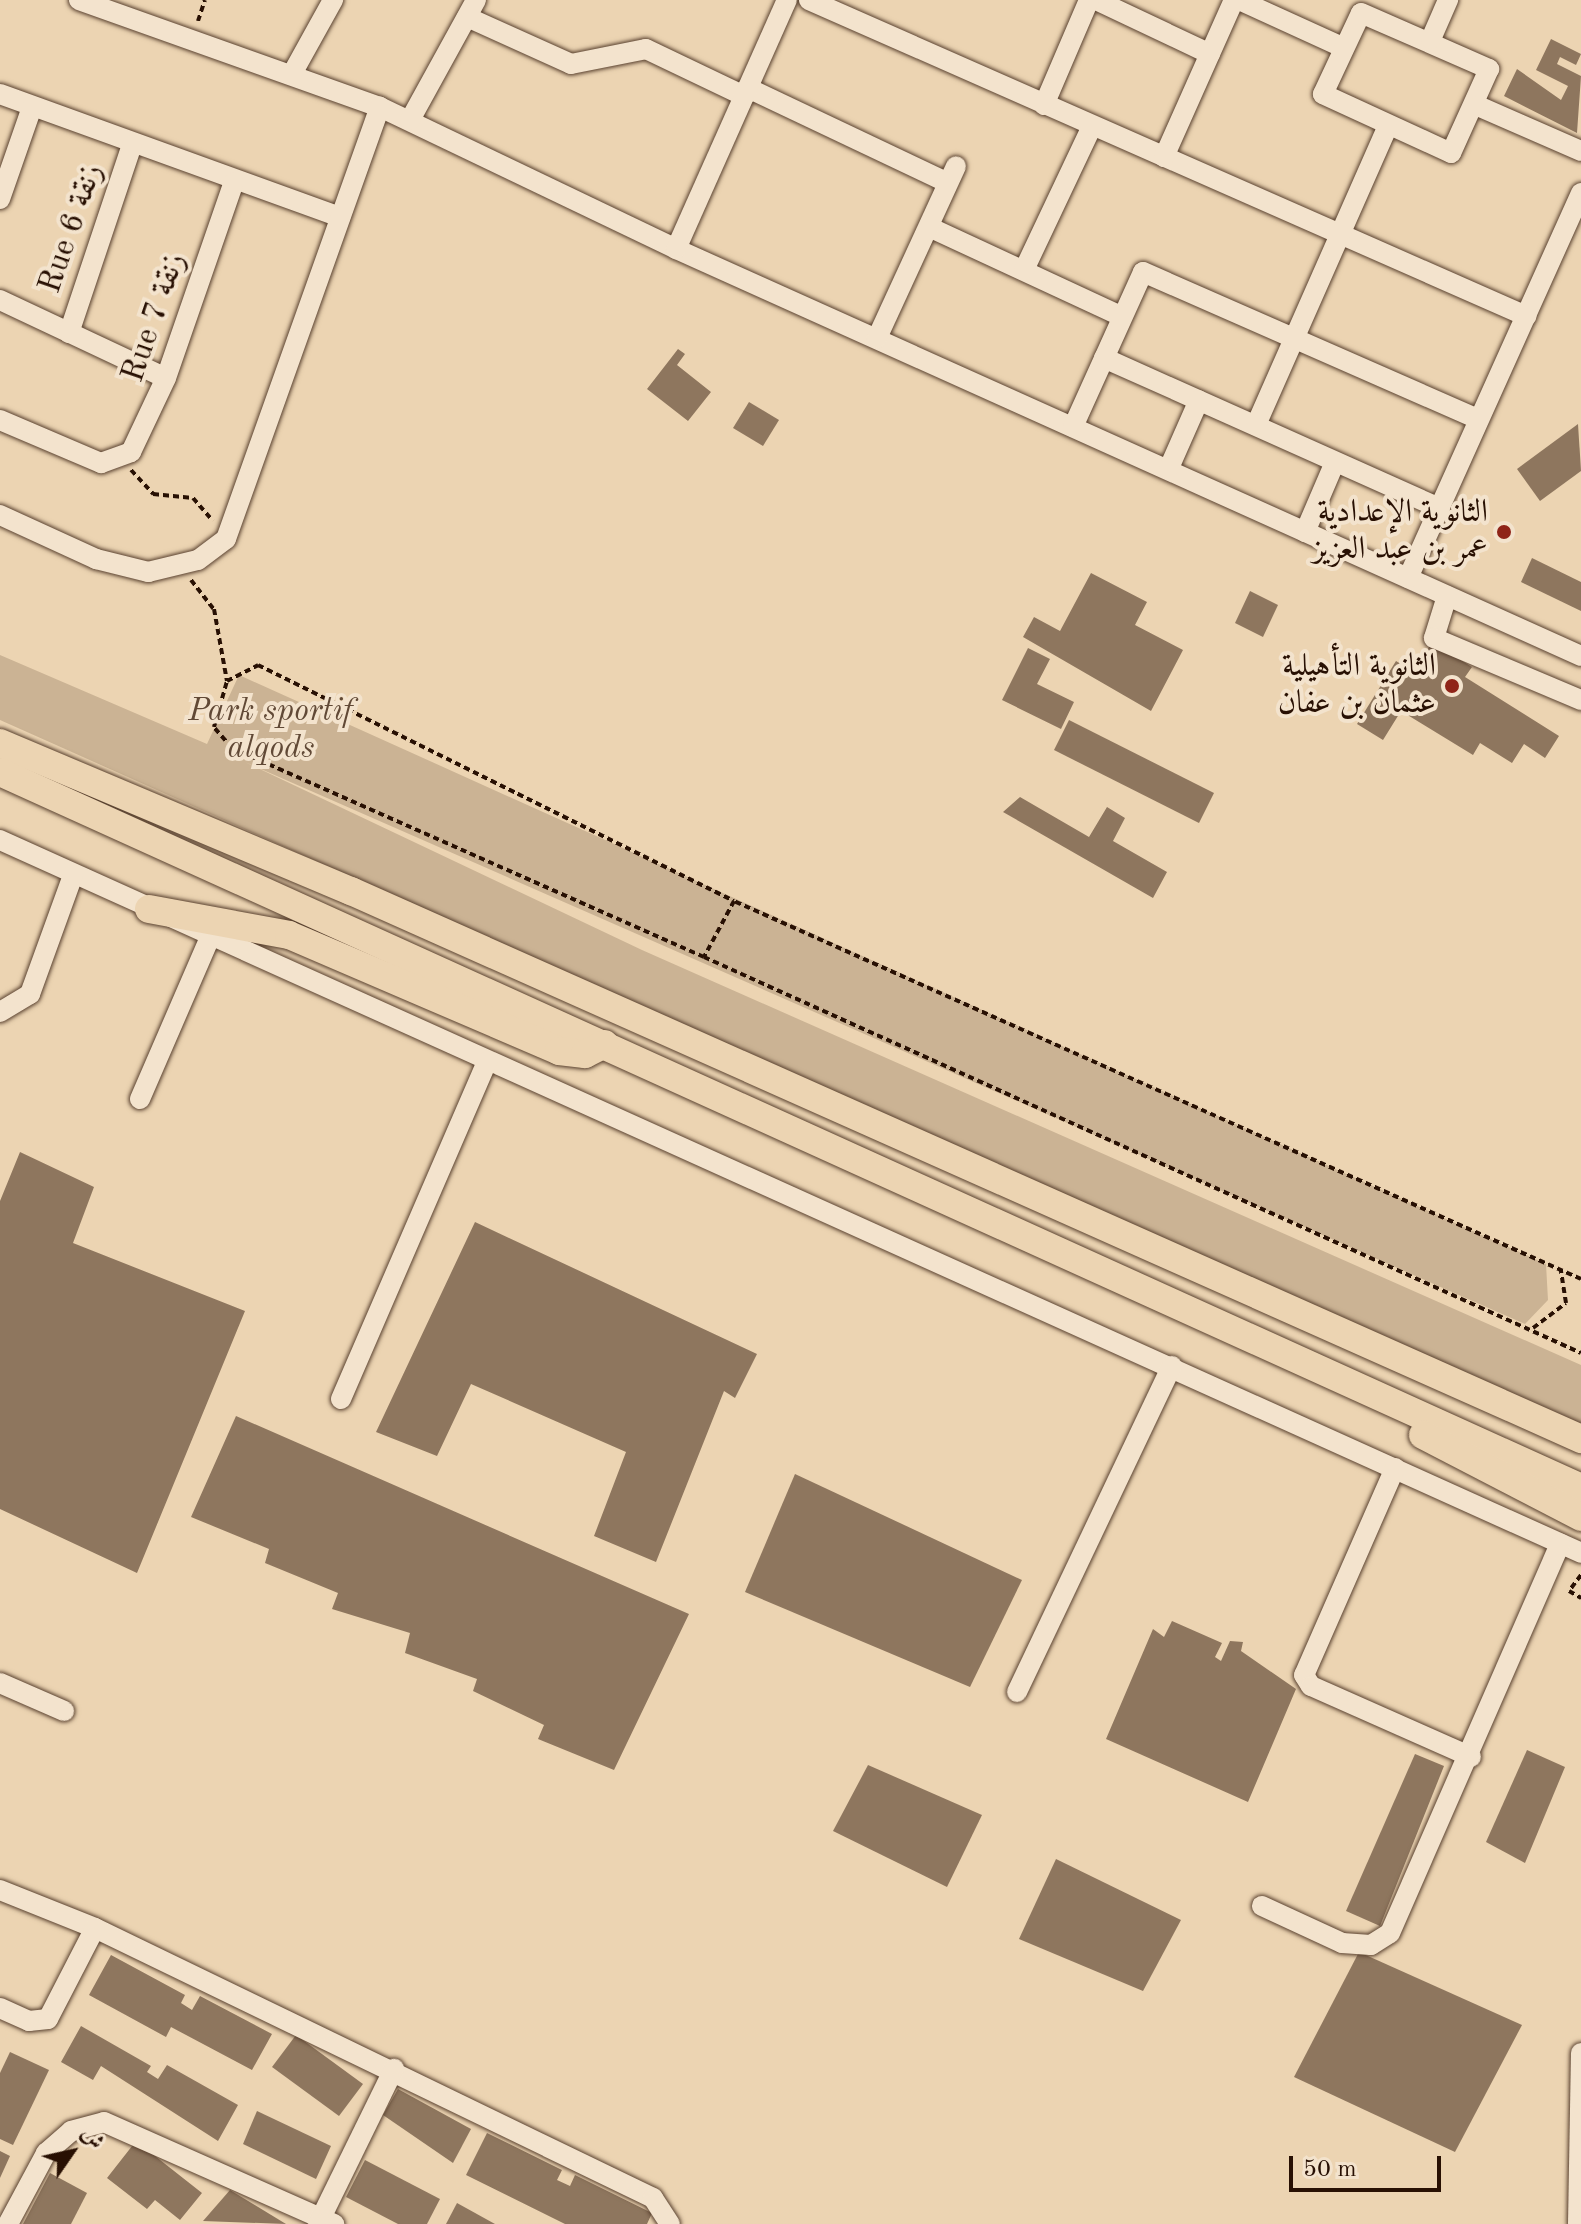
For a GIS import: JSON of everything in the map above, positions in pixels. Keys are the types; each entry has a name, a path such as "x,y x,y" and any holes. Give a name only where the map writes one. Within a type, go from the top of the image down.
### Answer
{"highway":[{"path":"0,743 351,891 1581,1439"},
{"path":"0,772 605,1044 1326,1377 1581,1488"},
{"path":"149,909 289,935 559,1051 585,1054 605,1044"},
{"path":"1326,1377 1474,1466 1581,1517"}],"street":[{"path":"79,0 292,74 410,120 676,249 1169,468 1581,656"},
{"path":"292,74 333,0"},
{"path":"676,249 787,0"},
{"path":"809,0 845,7 1044,105 1526,316"},
{"path":"1044,105 1089,0"},
{"path":"1164,157 1237,0 1342,47"},
{"path":"1431,39 1448,0"},
{"path":"1107,2 1210,54"},
{"path":"410,120 471,9 571,64 646,49 952,174 877,338"},
{"path":"1361,13 1431,39 1489,69 1478,106 1451,153 1387,128 1323,94 1342,47 1361,13"},
{"path":"0,94 234,182 340,217"},
{"path":"1478,106 1581,151"},
{"path":"0,199 32,107"},
{"path":"0,515 125,569 178,567 226,539 380,107"},
{"path":"1024,270 1092,126"},
{"path":"1256,425 1387,128"},
{"name":"Rue 6 زنقة","path":"69,333 132,145"},
{"name":"Rue 7 زنقة","path":"119,461 142,439 234,182"},
{"path":"1408,578 1581,193"},
{"path":"929,227 1121,316"},
{"path":"1073,427 1143,272 1478,419"},
{"path":"0,300 166,378"},
{"path":"1104,358 1440,508"},
{"path":"1169,468 1199,400"},
{"path":"0,420 119,461"},
{"path":"1305,532 1335,462"},
{"path":"1447,596 1434,638 1581,700"},
{"path":"0,840 1581,1553"},
{"path":"0,1012 30,994 73,875"},
{"path":"140,1099 210,937"},
{"path":"341,1399 487,1061"},
{"path":"1017,1692 1172,1366"},
{"path":"1395,1468 1304,1675 1311,1686 1471,1757"},
{"path":"1262,1906 1342,1943 1380,1941 1400,1921 1560,1544"},
{"path":"0,1683 64,1711"},
{"path":"0,1890 95,1928 394,2069 653,2198 670,2224"},
{"path":"0,2008 29,2021 48,2019 95,1928"},
{"path":"1578,2224 1581,2053"},
{"path":"8,2224 46,2153 71,2131 104,2122 324,2222 394,2069"}],"path":[{"path":"119,461 153,494 193,498 226,539"},
{"path":"178,567 214,609 227,681 214,727 232,748 704,957 1399,1275 1533,1328 1581,1353"},
{"path":"227,681 258,665 734,901 1581,1279"},
{"path":"704,957 734,901"},
{"path":"1533,1328 1566,1303 1561,1270"},
{"path":"1581,1575 1569,1591 1581,1598"}],"green space":[{"name":"Park sportif alqods","path":"0,655 207,744 239,675 1546,1264 1548,1300 1525,1324 245,762 642,950 1581,1365 1581,1425 0,720"}],"building":[{"path":"1551,39 1581,54 1576,65 1560,57 1557,64 1581,76 1577,133 1504,96 1517,69 1561,100 1568,86 1536,70"},
{"path":"678,349 685,354 677,365 711,392 688,421 647,389"},
{"path":"749,402 779,420 763,446 733,428"},
{"path":"1578,424 1581,471 1540,501 1517,469"},
{"path":"1532,558 1581,582 1581,611 1521,582"},
{"path":"1091,573 1147,602 1135,625 1183,650 1151,711 1023,637 1034,617 1060,631"},
{"path":"1250,591 1278,605 1263,637 1235,623"},
{"path":"1432,642 1472,667 1465,677 1559,736 1545,758 1524,744 1512,763 1480,743 1473,755 1401,711 1383,740 1357,724 1396,661 1414,672"},
{"path":"1028,648 1050,659 1037,684 1074,702 1061,729 1002,700"},
{"path":"1069,720 1214,793 1199,823 1054,750"},
{"path":"1020,797 1089,837 1107,807 1125,818 1113,841 1167,872 1153,898 1003,812"},
{"path":"20,1152 94,1187 73,1243 245,1311 137,1573 0,1509 0,1201"},
{"path":"475,1222 757,1354 735,1398 724,1391 656,1562 594,1536 626,1452 471,1384 437,1456 376,1432"},
{"path":"236,1416 689,1614 614,1770 538,1739 544,1725 473,1691 477,1679 405,1653 410,1633 332,1609 338,1593 265,1563 269,1549 191,1517"},
{"path":"795,1474 1022,1580 970,1687 745,1592"},
{"path":"1172,1621 1222,1643 1215,1657 1221,1661 1230,1641 1243,1642 1241,1651 1296,1689 1248,1802 1106,1739 1153,1629 1164,1637"},
{"path":"1527,1750 1565,1767 1525,1863 1486,1842"},
{"path":"1415,1754 1444,1766 1380,1926 1346,1911"},
{"path":"868,1765 982,1815 947,1887 833,1831"},
{"path":"1056,1859 1181,1920 1143,1991 1019,1939"},
{"path":"1359,1952 1522,2025 1455,2152 1294,2077"},
{"path":"111,1955 185,1995 181,2003 192,2010 200,1996 272,2034 252,2070 171,2027 166,2037 89,1995"},
{"path":"81,2026 151,2066 147,2072 158,2079 167,2065 238,2105 218,2141 101,2066 93,2080 61,2062"},
{"path":"296,2035 363,2084 339,2116 272,2067"},
{"path":"10,2052 49,2070 13,2145 0,2139 0,2073"},
{"path":"398,2089 471,2129 453,2163 383,2115"},
{"path":"257,2111 331,2146 316,2179 243,2144"},
{"path":"487,2133 562,2170 557,2180 570,2186 575,2175 652,2213 647,2224 565,2224 466,2175"},
{"path":"136,2141 202,2193 180,2220 155,2200 147,2209 107,2178"},
{"path":"0,2151 10,2156 0,2178"},
{"path":"365,2160 440,2199 427,2224 398,2224 346,2197"},
{"path":"50,2173 87,2193 71,2224 23,2224"},
{"path":"230,2190 286,2224 203,2221"},
{"path":"457,2203 495,2224 446,2224"}],"place":[{"name":"الثانوية الإعدادية عمر بن عبد العزيز","path":"1504,532"},
{"name":"الثانوية التأهيلية عثمان بن عفان","path":"1452,686"}]}
